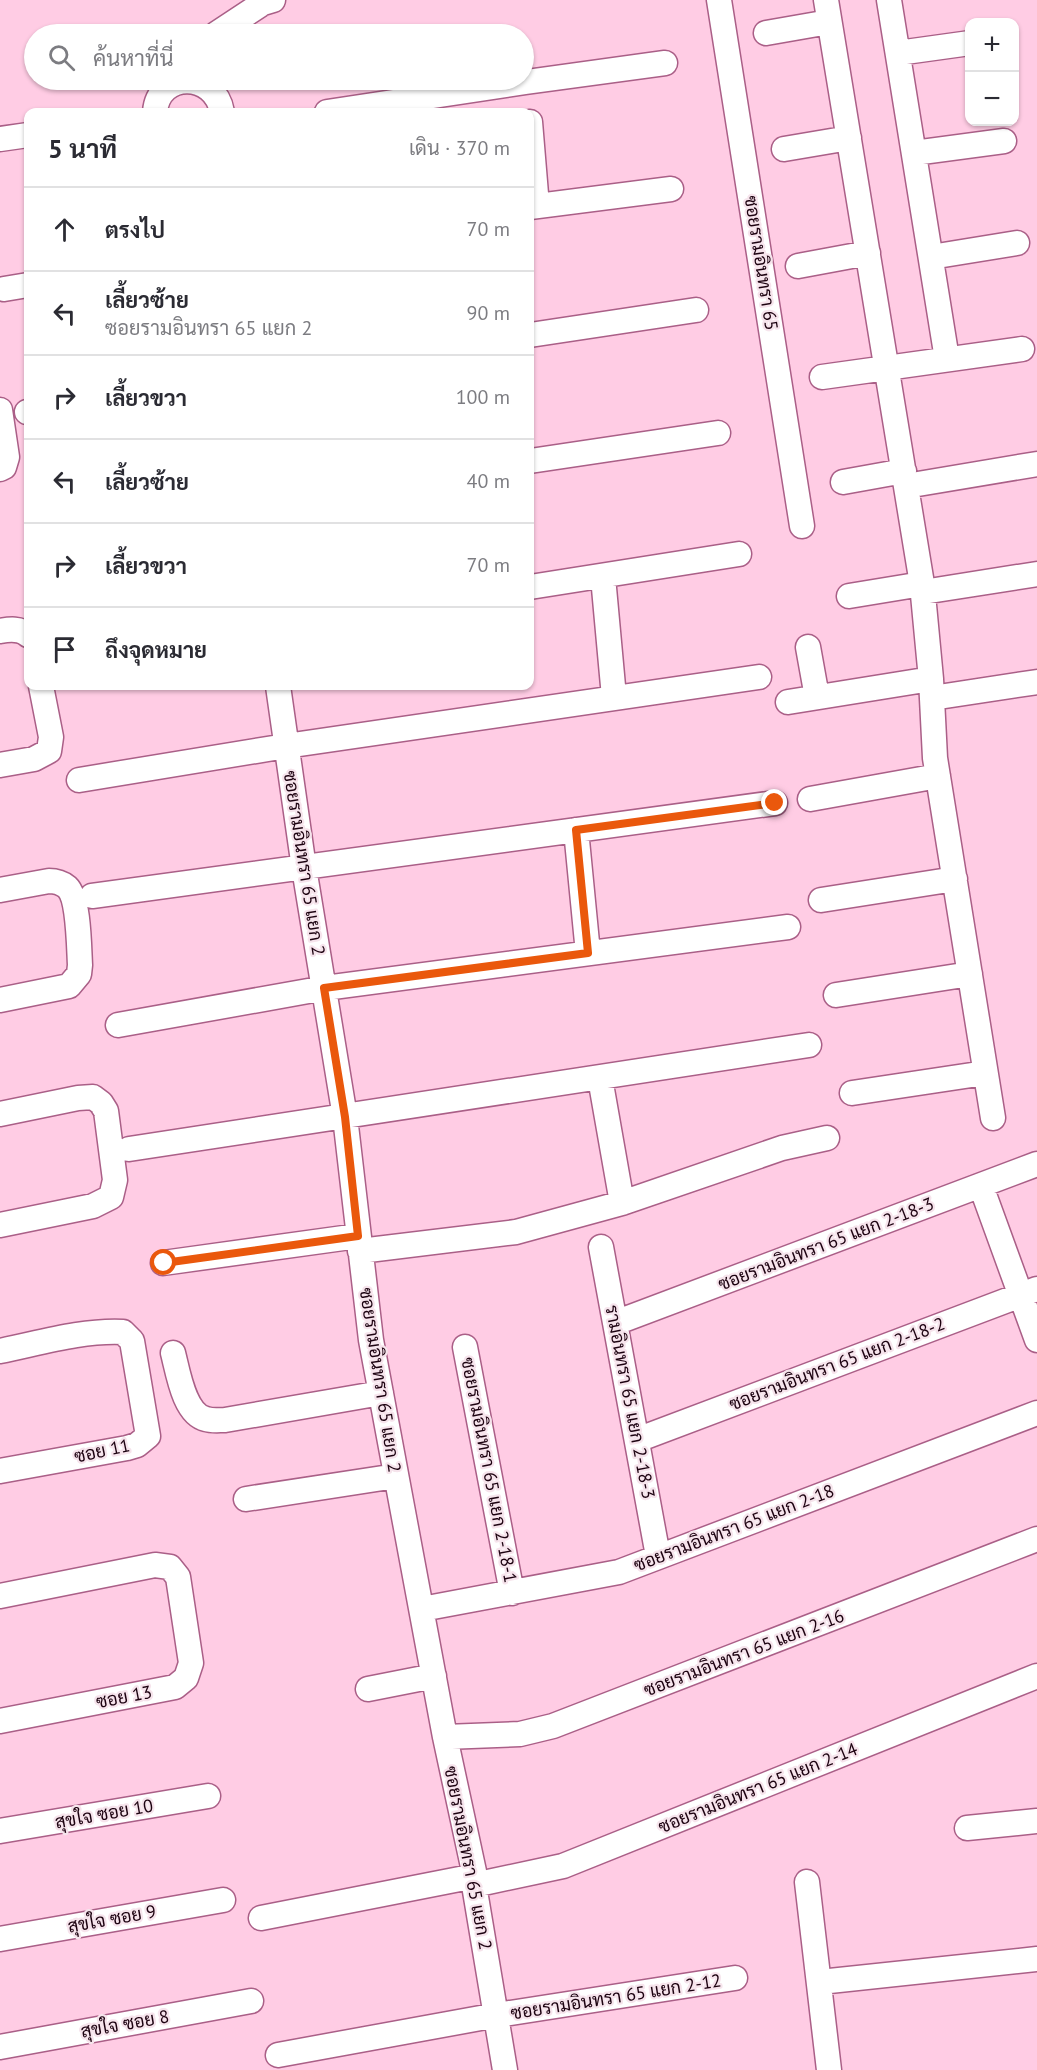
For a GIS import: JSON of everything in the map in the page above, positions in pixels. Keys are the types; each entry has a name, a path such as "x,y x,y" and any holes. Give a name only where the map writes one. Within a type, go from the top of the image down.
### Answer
{"street":[{"path":"231,24 263,3 273,0"},
{"name":"ซอยรามอินทรา 65","path":"719,0 802,526"},
{"path":"889,0 947,359"},
{"path":"766,33 828,11 922,588 935,758 993,1118"},
{"path":"898,53 965,44"},
{"path":"534,81 665,63"},
{"path":"156,108 159,98 165,90"},
{"path":"211,90 221,108"},
{"path":"354,108 473,90"},
{"path":"527,90 529,108"},
{"path":"0,139 24,136"},
{"path":"784,149 849,138"},
{"path":"914,153 1004,141"},
{"path":"534,207 671,189"},
{"path":"931,256 1017,243"},
{"path":"798,266 868,253"},
{"path":"4,289 24,286"},
{"path":"534,334 696,310"},
{"path":"822,377 1022,350"},
{"path":"0,410 7,457 4,467 0,469"},
{"path":"534,459 718,433"},
{"path":"843,482 905,479 1037,464"},
{"path":"534,586 739,554"},
{"path":"849,596 1037,574"},
{"path":"603,577 614,698"},
{"path":"0,631 12,629 24,631"},
{"path":"808,647 817,698"},
{"path":"80,780 285,746 759,677"},
{"path":"788,702 931,688 1037,682"},
{"path":"0,765 34,759 49,750 51,737 42,690"},
{"name":"ซอยรามอินทรา 65 แยก 2","path":"278,690 285,746 345,1117 371,1340 474,1881 505,2070"},
{"path":"810,799 938,776"},
{"path":"92,896 775,803"},
{"path":"576,830 588,953"},
{"path":"821,900 954,879"},
{"path":"0,890 49,881 67,887 73,897 80,965 79,974 69,986 0,1000"},
{"path":"118,1025 324,988 788,927"},
{"path":"836,995 970,974"},
{"path":"120,1148 345,1117 809,1045"},
{"path":"852,1093 986,1073"},
{"path":"600,1078 622,1203"},
{"path":"0,1114 93,1097 106,1111 120,1148 111,1197 93,1206 0,1225"},
{"path":"164,1263 359,1244 516,1232 622,1203 782,1148 827,1138"},
{"name":"ซอยรามอินทรา 65 แยก 2-18-3","path":"615,1323 1037,1164"},
{"path":"981,1186 1029,1292 1037,1340"},
{"name":"รามอินทรา 65 แยก 2-18-3","path":"601,1248 658,1556"},
{"name":"ซอยรามอินทรา 65 แยก 2-18-2","path":"637,1440 1029,1292"},
{"name":"ซอย 11","path":"0,1351 83,1334 123,1332 132,1341 148,1436 137,1445 0,1471"},
{"name":"ซอยรามอินทรา 65 แยก 2-18-1","path":"465,1347 512,1593"},
{"path":"173,1353 182,1391 193,1411 204,1419 225,1420 381,1394"},
{"name":"ซอยรามอินทรา 65 แยก 2-18","path":"422,1610 619,1572 1037,1413"},
{"path":"246,1499 396,1476"},
{"name":"ซอยรามอินทรา 65 แยก 2-16","path":"445,1737 520,1734 553,1726 1037,1539"},
{"name":"ซอย 13","path":"0,1596 155,1565 170,1567 178,1577 191,1663 186,1678 175,1687 0,1721"},
{"path":"368,1689 434,1676"},
{"name":"ซอยรามอินทรา 65 แยก 2-14","path":"261,1918 563,1866 1037,1676"},
{"name":"สุขใจ ซอย 10","path":"0,1831 207,1796"},
{"path":"967,1828 1037,1821"},
{"path":"807,1882 829,2070"},
{"name":"สุขใจ ซอย 9","path":"0,1939 223,1900"},
{"path":"820,1982 1037,1959"},
{"name":"ซอยรามอินทรา 65 แยก 2-12","path":"278,2055 497,2015 735,1978"},
{"name":"สุขใจ ซอย 8","path":"0,2047 251,2001"}],"route":[{"path":"164,1263 358,1236 345,1117 324,988 588,953 576,830 775,803"}]}
